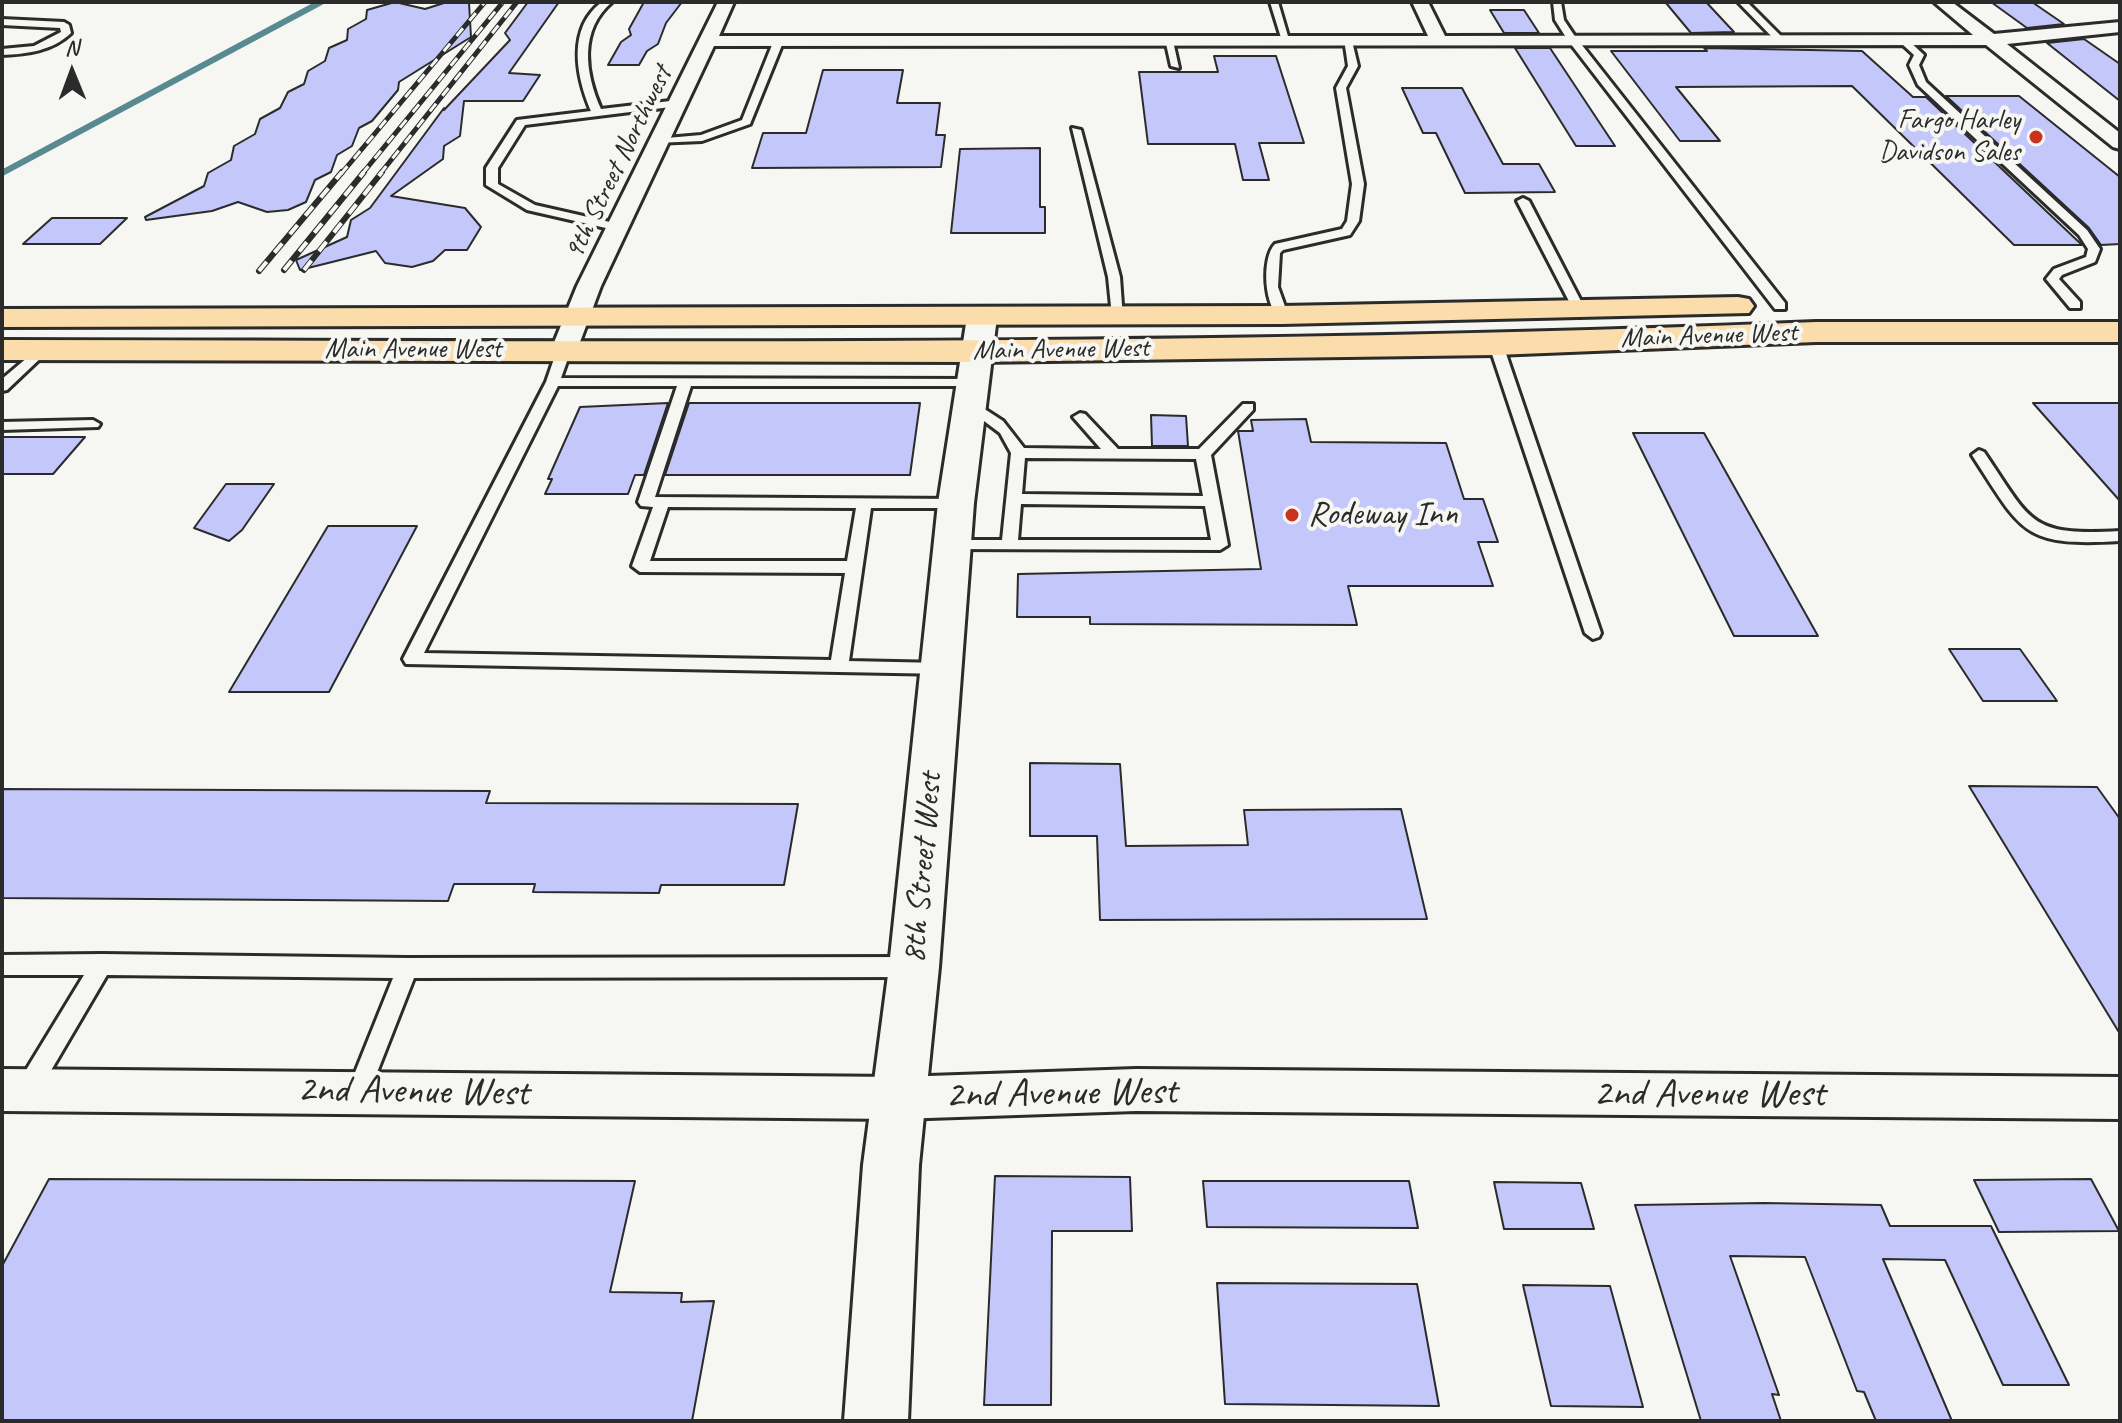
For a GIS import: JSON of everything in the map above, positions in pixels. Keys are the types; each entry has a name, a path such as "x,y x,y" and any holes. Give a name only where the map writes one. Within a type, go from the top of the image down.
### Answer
{"main road":[{"name":"Main Avenue West","path":"2,318 577,317 974,363 1118,316 1578,307 2120,305"},
{"name":"Main Avenue West","path":"2,350 564,350 974,363 1816,332 2120,332"}],"street":[{"name":"9th Street Northwest","path":"564,350 726,2"},
{"path":"1420,2 1439,41"},
{"path":"1942,2 2117,139"},
{"path":"710,41 1904,41 2037,38 2120,27"},
{"name":"8th Street West","path":"876,1421 891,1165 914,967 954,524 974,363"},
{"name":"2nd Avenue West","path":"14,1090 359,1090 899,1098 1151,1090 2120,1098"}],"lane":[{"path":"597,113 581,75 579,59 591,18 608,2"},
{"path":"1274,2 1287,41"},
{"path":"1557,2 1559,17 1573,41 1780,306"},
{"path":"1742,2 1781,41"},
{"path":"2,22 64,25 66,33 53,44 24,52 2,52"},
{"path":"659,141 702,138 746,122 779,40"},
{"path":"1168,41 1176,66"},
{"path":"1282,315 1272,287 1274,252 1279,247 1346,232 1353,221 1358,184 1341,88 1353,66 1347,41"},
{"path":"1904,41 1919,55 1914,65 1922,83 2083,233 2094,249 2091,259 2058,272 2052,279 2075,305"},
{"path":"619,227 531,208 492,185 492,168 521,122 679,103"},
{"path":"1076,130 1114,277 1118,316"},
{"path":"1523,201 1578,307"},
{"path":"1496,345 1593,633"},
{"path":"2,387 41,350"},
{"path":"564,350 553,382 412,659 941,669"},
{"path":"553,382 685,383 974,363 1018,453 1010,544"},
{"path":"685,383 646,502 864,503 954,524 1010,544 1220,545 1203,454"},
{"path":"1018,453 1203,454 1248,407"},
{"path":"1080,417 1114,454"},
{"path":"2,426 93,424"},
{"path":"1979,455 2026,525 2059,539 2120,536"},
{"path":"1014,499 1211,501"},
{"path":"662,502 640,566 854,567"},
{"path":"839,667 864,503"},
{"path":"14,1090 102,964"},
{"path":"2,965 914,967"},
{"path":"359,1090 407,968"}],"building":[{"path":"395,2 425,9 447,2 469,3 471,37 399,82 398,90 372,121 359,128 352,146 337,155 331,172 315,180 306,202 288,210 267,212 238,202 212,211 146,220 145,217 204,186 208,173 231,160 234,146 255,134 260,119 280,108 288,92 304,84 308,71 325,61 329,48 347,40 348,29 366,19 367,10"},
{"path":"528,2 559,2 509,73 540,75 523,101 464,101 460,136 444,146 443,159 391,196 465,208 481,227 467,250 445,250 433,261 412,267 385,263 376,251 300,270 296,260 347,237 351,220 370,208 444,108 510,40 505,33"},
{"path":"644,2 682,2 666,23 658,44 647,51 639,65 608,65 621,42 631,35 629,29"},
{"path":"1703,2 1734,32 1691,33 1666,3"},
{"path":"1991,2 2032,2 2064,24 2027,28"},
{"path":"1490,10 1524,10 1539,33 1504,33"},
{"path":"2084,39 2120,64 2120,101 2047,43"},
{"path":"1515,48 1550,48 1615,146 1576,146"},
{"path":"1704,48 1862,51 1913,97 1926,97 2082,245 2014,245 1852,86 1676,87 1720,141 1680,141 1611,51 1707,51"},
{"path":"1214,56 1276,56 1304,143 1259,143 1269,180 1243,180 1235,144 1148,144 1139,72 1218,72"},
{"path":"823,70 903,70 897,103 940,103 936,135 945,135 941,167 752,168 763,133 806,133"},
{"path":"1402,88 1462,88 1503,164 1539,164 1555,192 1465,193 1436,133 1423,133"},
{"name":"Fargo Harley Davidson Sales","path":"1946,96 2019,96 2120,177 2120,244 2101,245 2089,228"},
{"path":"1040,148 1040,207 1045,207 1045,233 951,233 960,149"},
{"path":"52,218 127,218 100,244 23,244"},
{"path":"668,403 644,475 635,475 628,494 545,494 552,479 548,479 580,407"},
{"path":"689,403 920,403 910,475 665,475"},
{"path":"2033,403 2120,403 2120,501"},
{"path":"1151,415 1186,416 1188,446 1152,446"},
{"path":"1306,419 1311,442 1446,443 1464,499 1483,499 1498,542 1478,542 1493,586 1348,586 1357,625 1090,624 1090,617 1017,617 1018,574 1261,569 1238,431 1253,431 1251,420"},
{"path":"1633,433 1704,433 1818,636 1734,636"},
{"path":"2,437 85,437 53,474 2,474"},
{"path":"226,484 274,484 242,530 229,541 194,528"},
{"path":"328,526 417,526 329,692 229,692"},
{"path":"1949,649 2020,649 2057,701 1983,701"},
{"path":"1030,763 1120,764 1126,846 1248,845 1244,810 1401,809 1427,919 1100,920 1097,836 1030,836"},
{"path":"1969,786 2097,787 2120,819 2120,1034"},
{"path":"2,789 490,791 486,803 798,804 784,885 661,885 659,893 533,892 535,884 454,884 448,901 2,898"},
{"path":"995,1176 1130,1177 1132,1231 1052,1231 1051,1405 984,1405"},
{"path":"49,1179 635,1181 610,1292 682,1293 681,1302 714,1301 692,1421 2,1421 2,1266"},
{"path":"2091,1179 2119,1231 1999,1232 1974,1180"},
{"path":"1203,1181 1409,1181 1418,1228 1207,1227"},
{"path":"1494,1182 1581,1183 1594,1229 1504,1229"},
{"path":"1635,1205 1881,1205 1890,1226 1991,1226 2069,1385 2003,1385 1945,1260 1883,1259 1952,1421 1876,1421 1864,1392 1857,1391 1805,1257 1730,1256 1779,1395 1772,1394 1781,1421 1701,1421"},
{"path":"1217,1283 1417,1284 1439,1406 1225,1404"},
{"path":"1523,1285 1610,1286 1643,1407 1551,1406"}],"waterway":[{"path":"2,173 321,2"}],"railway":[{"path":"341,174 485,2"},
{"path":"362,174 503,2"},
{"path":"380,174 517,2"},
{"path":"259,271 342,172"},
{"path":"284,270 364,172"},
{"path":"304,270 382,172"}],"place":[{"name":"Fargo Harley Davidson Sales","path":"2036,137"},
{"name":"Rodeway Inn","path":"1292,515"}]}
